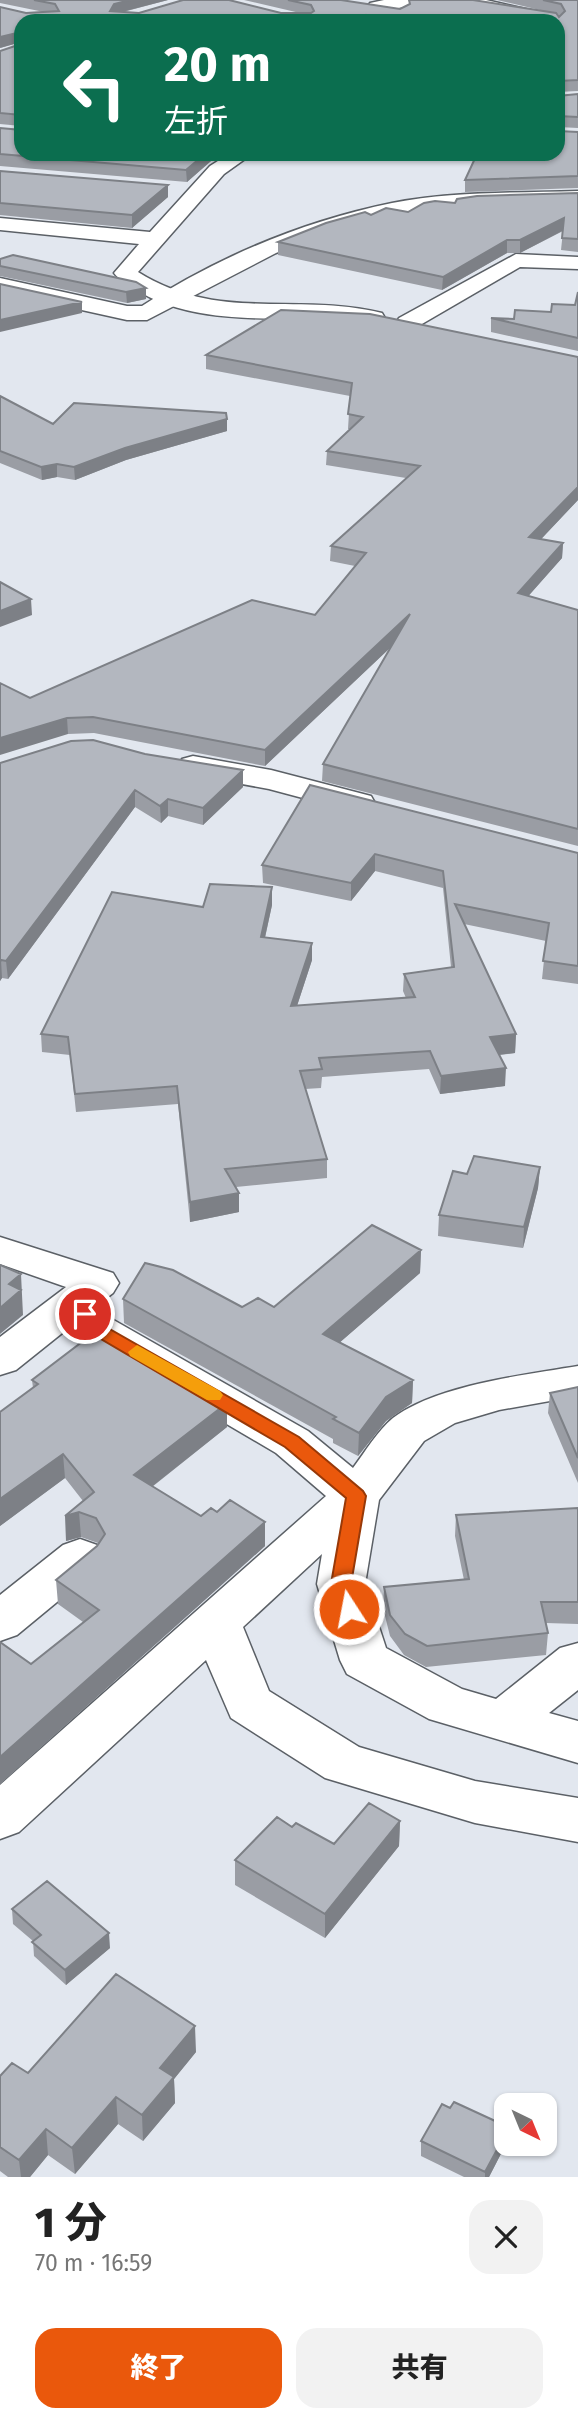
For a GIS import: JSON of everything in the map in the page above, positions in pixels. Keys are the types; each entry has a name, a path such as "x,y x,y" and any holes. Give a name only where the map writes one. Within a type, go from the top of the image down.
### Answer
{"street":[{"path":"406,14 369,6 413,1 482,4 521,14"},
{"path":"231,161 217,170 197,191 125,273 141,286 170,298 216,308 321,312 433,329"},
{"path":"171,189 197,191"},
{"path":"0,285 127,313 147,313 170,298 268,248 325,226 394,209 476,200 578,197"},
{"path":"0,224 153,239"},
{"path":"407,324 516,260 578,263"},
{"path":"158,760 271,780 391,811"},
{"path":"0,1250 98,1283 0,1360"},
{"path":"76,1301 95,1328 292,1442 356,1496"},
{"path":"0,1817 356,1496 408,1430 439,1412 498,1395 578,1381"},
{"path":"356,1496 341,1584 365,1660 447,1705 578,1742"},
{"path":"0,1622 80,1557"},
{"path":"216,1622 249,1704 343,1763 475,1802 578,1820"},
{"path":"504,1721 578,1661"}],"building":[{"path":"34,0 130,0 114,4 110,11 139,13 183,0 229,0 281,13 311,13 314,11 311,5 288,0 341,0 400,9 410,4 409,0 473,0 557,14 14,14 14,34 0,37 0,7 26,13 59,11 55,4"},
{"path":"543,0 578,0 578,80 565,81 565,14 562,14 565,11 561,4"},
{"path":"14,46 14,114 0,113 0,51"},
{"path":"578,94 578,117 565,116 565,95"},
{"path":"0,128 14,129 14,155 0,154"},
{"path":"565,131 578,132 578,176 465,180 474,161 565,161"},
{"path":"81,161 197,161 186,170"},
{"path":"0,171 168,185 132,215 0,203"},
{"path":"578,193 578,239 562,238 564,218 520,240 507,240 443,277 278,242 326,223 365,212 371,215 386,208 408,212 424,203 455,203 457,199 477,196"},
{"path":"13,255 136,282 146,288 126,292 0,266 0,259"},
{"path":"0,284 82,302 0,320"},
{"path":"578,292 578,338 491,318 514,319 515,310 551,312 552,304 575,305"},
{"path":"281,310 370,314 578,357 578,487 529,537 563,543 518,593 578,610 578,829 323,764 410,614 265,750 93,717 67,718 0,738 0,683 30,698 252,600 315,615 366,553 331,546 420,466 327,451 363,417 348,414 352,383 206,355"},
{"path":"0,396 53,424 74,403 226,413 227,419 125,448 74,467 57,464 41,467 0,451"},
{"path":"0,582 31,599 0,611"},
{"path":"93,740 145,754 243,770 203,808 168,799 160,806 135,790 6,961 0,962 0,763 71,741"},
{"path":"310,785 578,853 578,966 543,961 549,923 455,904 516,1034 490,1037 506,1068 441,1076 430,1051 319,1058 322,1069 300,1071 327,1159 225,1169 239,1193 190,1202 177,1086 75,1094 68,1037 41,1034 112,892 203,907 210,884 272,887 261,937 312,943 291,1006 415,997 404,974 454,967 443,871 375,854 351,883 262,865"},
{"path":"474,1156 540,1167 524,1227 439,1215 453,1171 467,1174"},
{"path":"372,1225 421,1250 323,1334 413,1380 386,1397 359,1433 333,1419 336,1417 123,1299 145,1263 173,1270 242,1307 258,1298 274,1307"},
{"path":"0,1265 21,1274 9,1284 21,1290 0,1308"},
{"path":"99,1329 227,1403 134,1475 201,1516 211,1508 217,1512 230,1500 265,1522 0,1757 0,1642 31,1664 99,1610 56,1580 97,1546 105,1534 96,1518 79,1512 65,1516 94,1492 63,1454 0,1499 0,1412 38,1384 32,1380"},
{"path":"578,1387 578,1458 550,1393"},
{"path":"578,1508 578,1602 541,1602 548,1633 427,1646 405,1634 390,1615 384,1587 469,1579 456,1515"},
{"path":"369,1803 400,1821 325,1914 235,1860 277,1817 292,1827 296,1823 334,1844"},
{"path":"47,1881 109,1933 65,1970 32,1942 41,1935 12,1909"},
{"path":"116,1974 195,2026 160,2068 174,2077 142,2115 116,2097 72,2148 46,2129 19,2160 0,2147 0,2076 12,2063 28,2073"},
{"path":"454,2102 494,2120 494,2155 485,2172 421,2141 442,2104 450,2108"}],"slow traffic":[{"path":"137,1352 214,1395"}],"route":[{"path":"85,1314 95,1328 292,1442 356,1496 341,1584 349,1609"}]}
